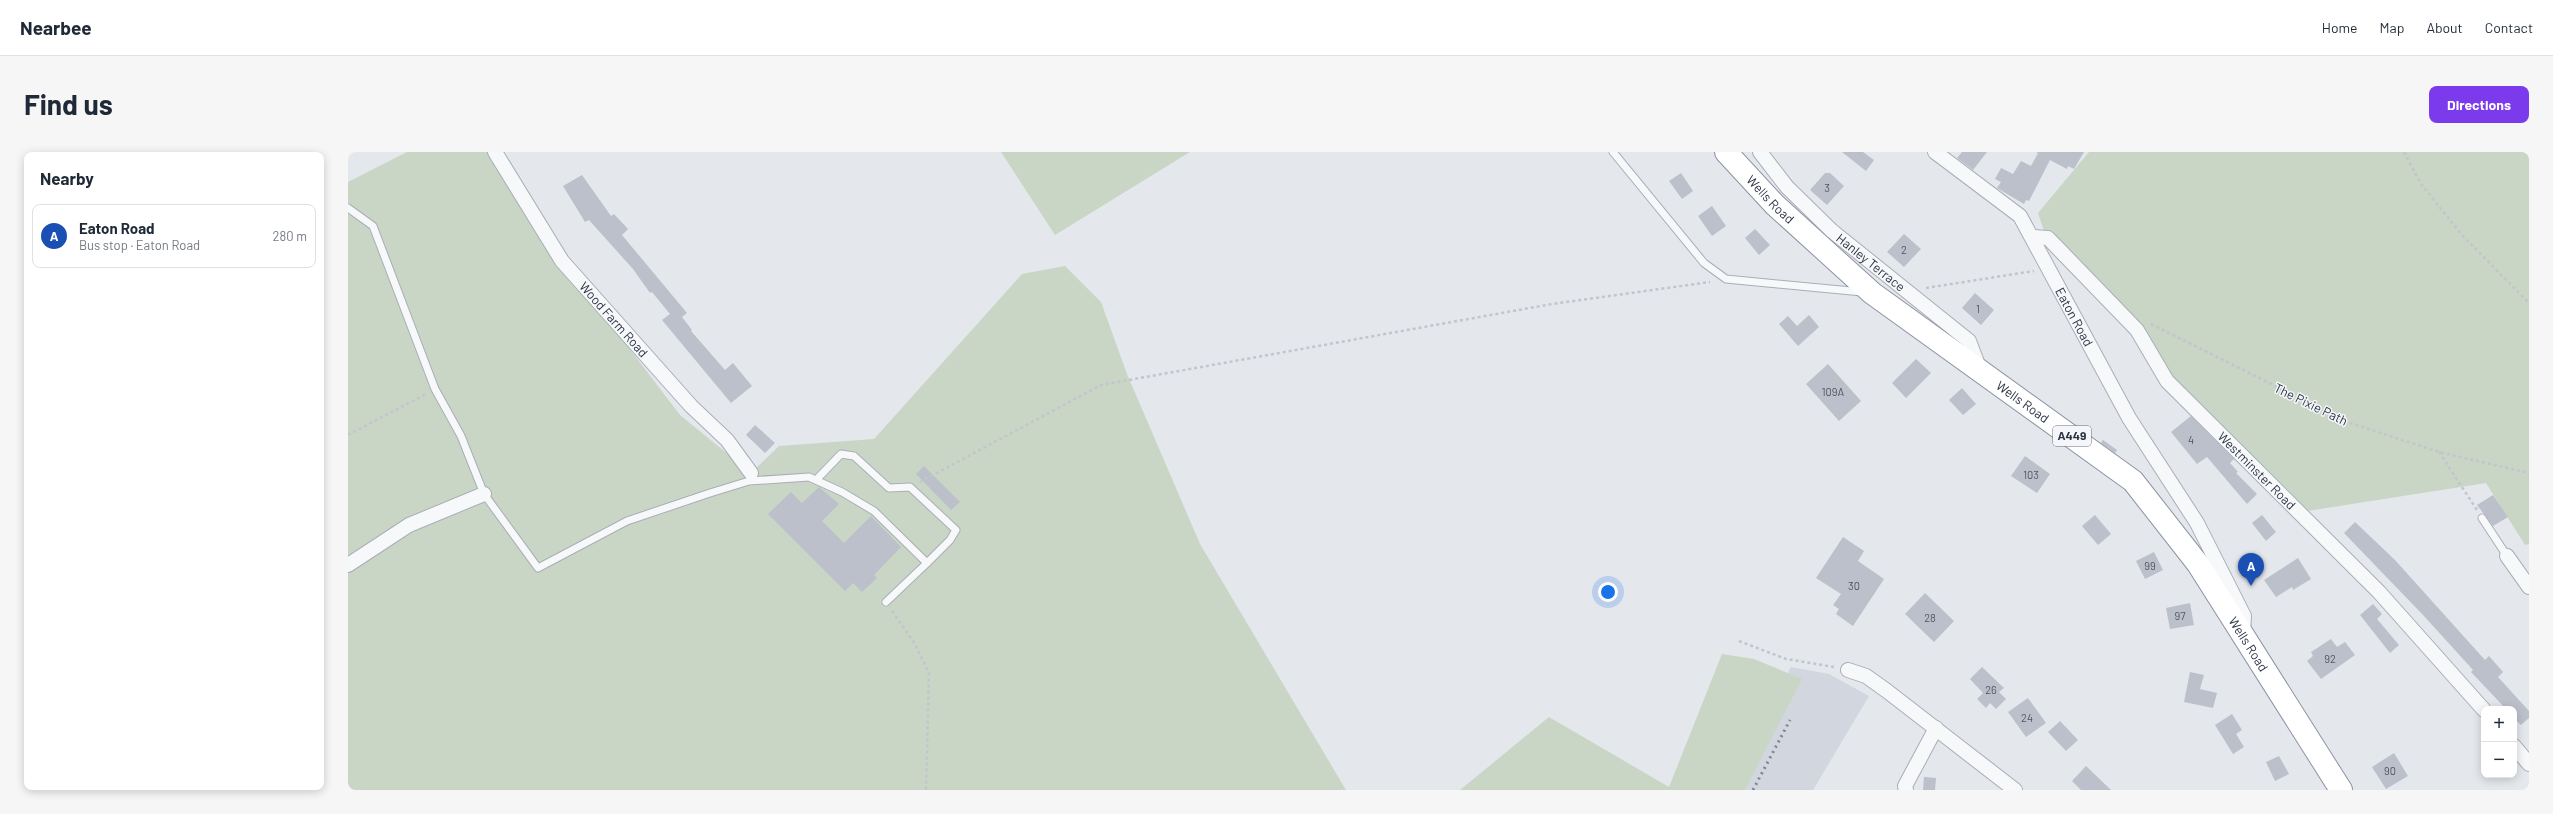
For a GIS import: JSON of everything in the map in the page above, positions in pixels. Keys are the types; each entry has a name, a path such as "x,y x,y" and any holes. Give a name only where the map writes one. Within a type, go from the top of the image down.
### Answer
{"highway":[{"name":"Wells Road","path":"1726,152 1775,205 1872,293 2133,481 2198,564 2341,790"}],"street":[{"name":"Wood Farm Road","path":"495,152 562,261 691,406 727,440 750,477"},
{"name":"Hanley Terrace","path":"1760,152 1787,187 1832,230 1969,341 1980,370"},
{"name":"Eaton Road","path":"1935,152 2020,216 2033,237 2129,418 2197,523 2244,616 2243,637"},
{"name":"Westminster Road","path":"2033,237 2048,238 2137,330 2166,381 2379,592 2481,707"},
{"path":"348,565 409,525 484,494"},
{"path":"2507,556 2529,587"},
{"path":"1848,670 1866,676 1936,728 2015,790"},
{"path":"1906,790 1905,786 1936,728"},
{"path":"2517,750 2529,764"}],"lane":[{"path":"1613,152 1704,263 1726,279 1872,293"},
{"path":"348,208 373,226 435,389 461,436 484,494 538,568 627,521 750,477 809,477 842,492 874,510 927,563"},
{"path":"816,480 841,454 854,456 889,488 910,487 956,530 950,540 886,602"},
{"path":"2482,518 2507,556"}],"path":[{"path":"2404,152 2421,184 2462,235 2529,303"},
{"path":"1907,291 2050,269"},
{"path":"910,487 1101,385 1544,305 1726,279"},
{"name":"The Pixie Path","path":"2146,321 2186,343 2350,423 2439,452 2529,473"},
{"path":"348,435 435,389"},
{"path":"2439,452 2482,518"},
{"path":"886,602 915,644 929,673 926,790"},
{"path":"1739,641 1786,658 1848,670"}],"shaded area":[{"path":"1791,667 1829,674 1869,696 1813,790 1725,790"}],"green space":[{"path":"407,152 490,152 600,310 680,415 751,473 779,446 874,439 1022,274 1065,266 1101,302 1127,374 1200,544 1346,790 348,790 348,182"},
{"path":"1001,152 1190,152 1055,235"},
{"path":"2089,152 2529,152 2529,544 2525,545 2486,483 2301,512 2050,249 2038,213"},
{"path":"1722,654 1754,659 1802,679 1745,790 1460,790 1549,717 1669,787"}],"building":[{"path":"1842,152 1863,152 1874,160 1866,171"},
{"path":"1962,152 1987,152 1973,170 1957,158"},
{"path":"2036,152 2084,152 2074,169 2068,166 2067,169 2050,160 2029,201 2026,200 2024,204 1997,188 2001,182 1995,179 2001,168 2013,174 2021,161 2031,166 2038,153"},
{"path":"1681,173 1693,191 1682,199 1669,181"},
{"path":"1825,173 1830,173 1844,186 1827,205 1810,190"},
{"path":"582,175 611,216 614,214 628,229 622,235 687,313 682,317 692,330 691,331 725,370 733,363 752,386 731,403 662,320 670,314 652,292 650,293 633,269 589,220 585,222 563,186"},
{"path":"1712,206 1726,226 1712,236 1698,216"},
{"path":"1755,229 1770,245 1759,255 1745,238"},
{"path":"1904,234 1921,249 1904,267 1887,252"},
{"path":"1975,293 1994,310 1981,325 1962,308"},
{"path":"1809,315 1819,327 1798,346 1779,324 1788,316 1797,326"},
{"path":"1916,359 1931,373 1906,398 1892,383"},
{"path":"1828,364 1861,401 1839,421 1806,384"},
{"path":"1962,388 1976,404 1963,415 1949,400"},
{"path":"2191,416 2234,459 2230,463 2238,472 2236,473 2257,494 2247,504 2207,457 2197,464 2171,432"},
{"path":"755,425 775,443 765,453 746,435"},
{"path":"2103,440 2117,450 2115,453 2101,443"},
{"path":"2025,456 2050,474 2037,493 2011,476"},
{"path":"924,466 960,502 951,510 916,474"},
{"path":"819,487 839,504 822,521 844,543 871,516 901,547 874,575 877,578 862,592 853,583 845,591 768,514 791,492 802,503"},
{"path":"2493,495 2508,517 2493,526 2477,505"},
{"path":"2095,515 2111,534 2098,545 2082,526"},
{"path":"2262,515 2276,532 2266,541 2252,523"},
{"path":"2355,522 2395,560 2485,660 2489,656 2503,672 2498,677 2529,711 2529,718 2521,725 2517,721 2517,706 2503,706 2471,672 2473,670 2424,616 2344,533"},
{"path":"1843,537 1864,551 1858,561 1884,579 1853,626 1836,614 1839,609 1833,605 1841,594 1816,578"},
{"path":"2154,552 2163,570 2145,579 2136,561"},
{"path":"2298,558 2311,579 2293,590 2292,587 2276,597 2264,580"},
{"path":"1925,593 1954,621 1934,642 1905,614"},
{"path":"2190,603 2194,625 2170,629 2166,608"},
{"path":"2373,604 2382,614 2377,619 2399,645 2390,653 2360,615"},
{"path":"2331,639 2337,647 2345,642 2355,655 2321,679 2307,661 2313,656 2311,652"},
{"path":"1982,667 2004,688 1999,692 2006,699 1996,709 1990,703 1986,708 1977,699 1983,693 1970,679"},
{"path":"2190,672 2204,675 2200,689 2217,693 2213,708 2184,702"},
{"path":"2028,698 2046,723 2026,737 2008,712"},
{"path":"2232,714 2242,730 2236,734 2244,747 2233,754 2215,725"},
{"path":"2060,721 2078,740 2066,751 2048,732"},
{"path":"2394,753 2408,776 2386,789 2372,767"},
{"path":"2279,756 2289,774 2275,781 2266,762"},
{"path":"2086,766 2111,790 2081,790 2072,781"},
{"path":"1924,777 1936,778 1935,790 1923,790"}],"railway":[{"path":"1753,790 1790,720"}],"place":[{"name":"Eaton Road","path":"2251,586"}]}
